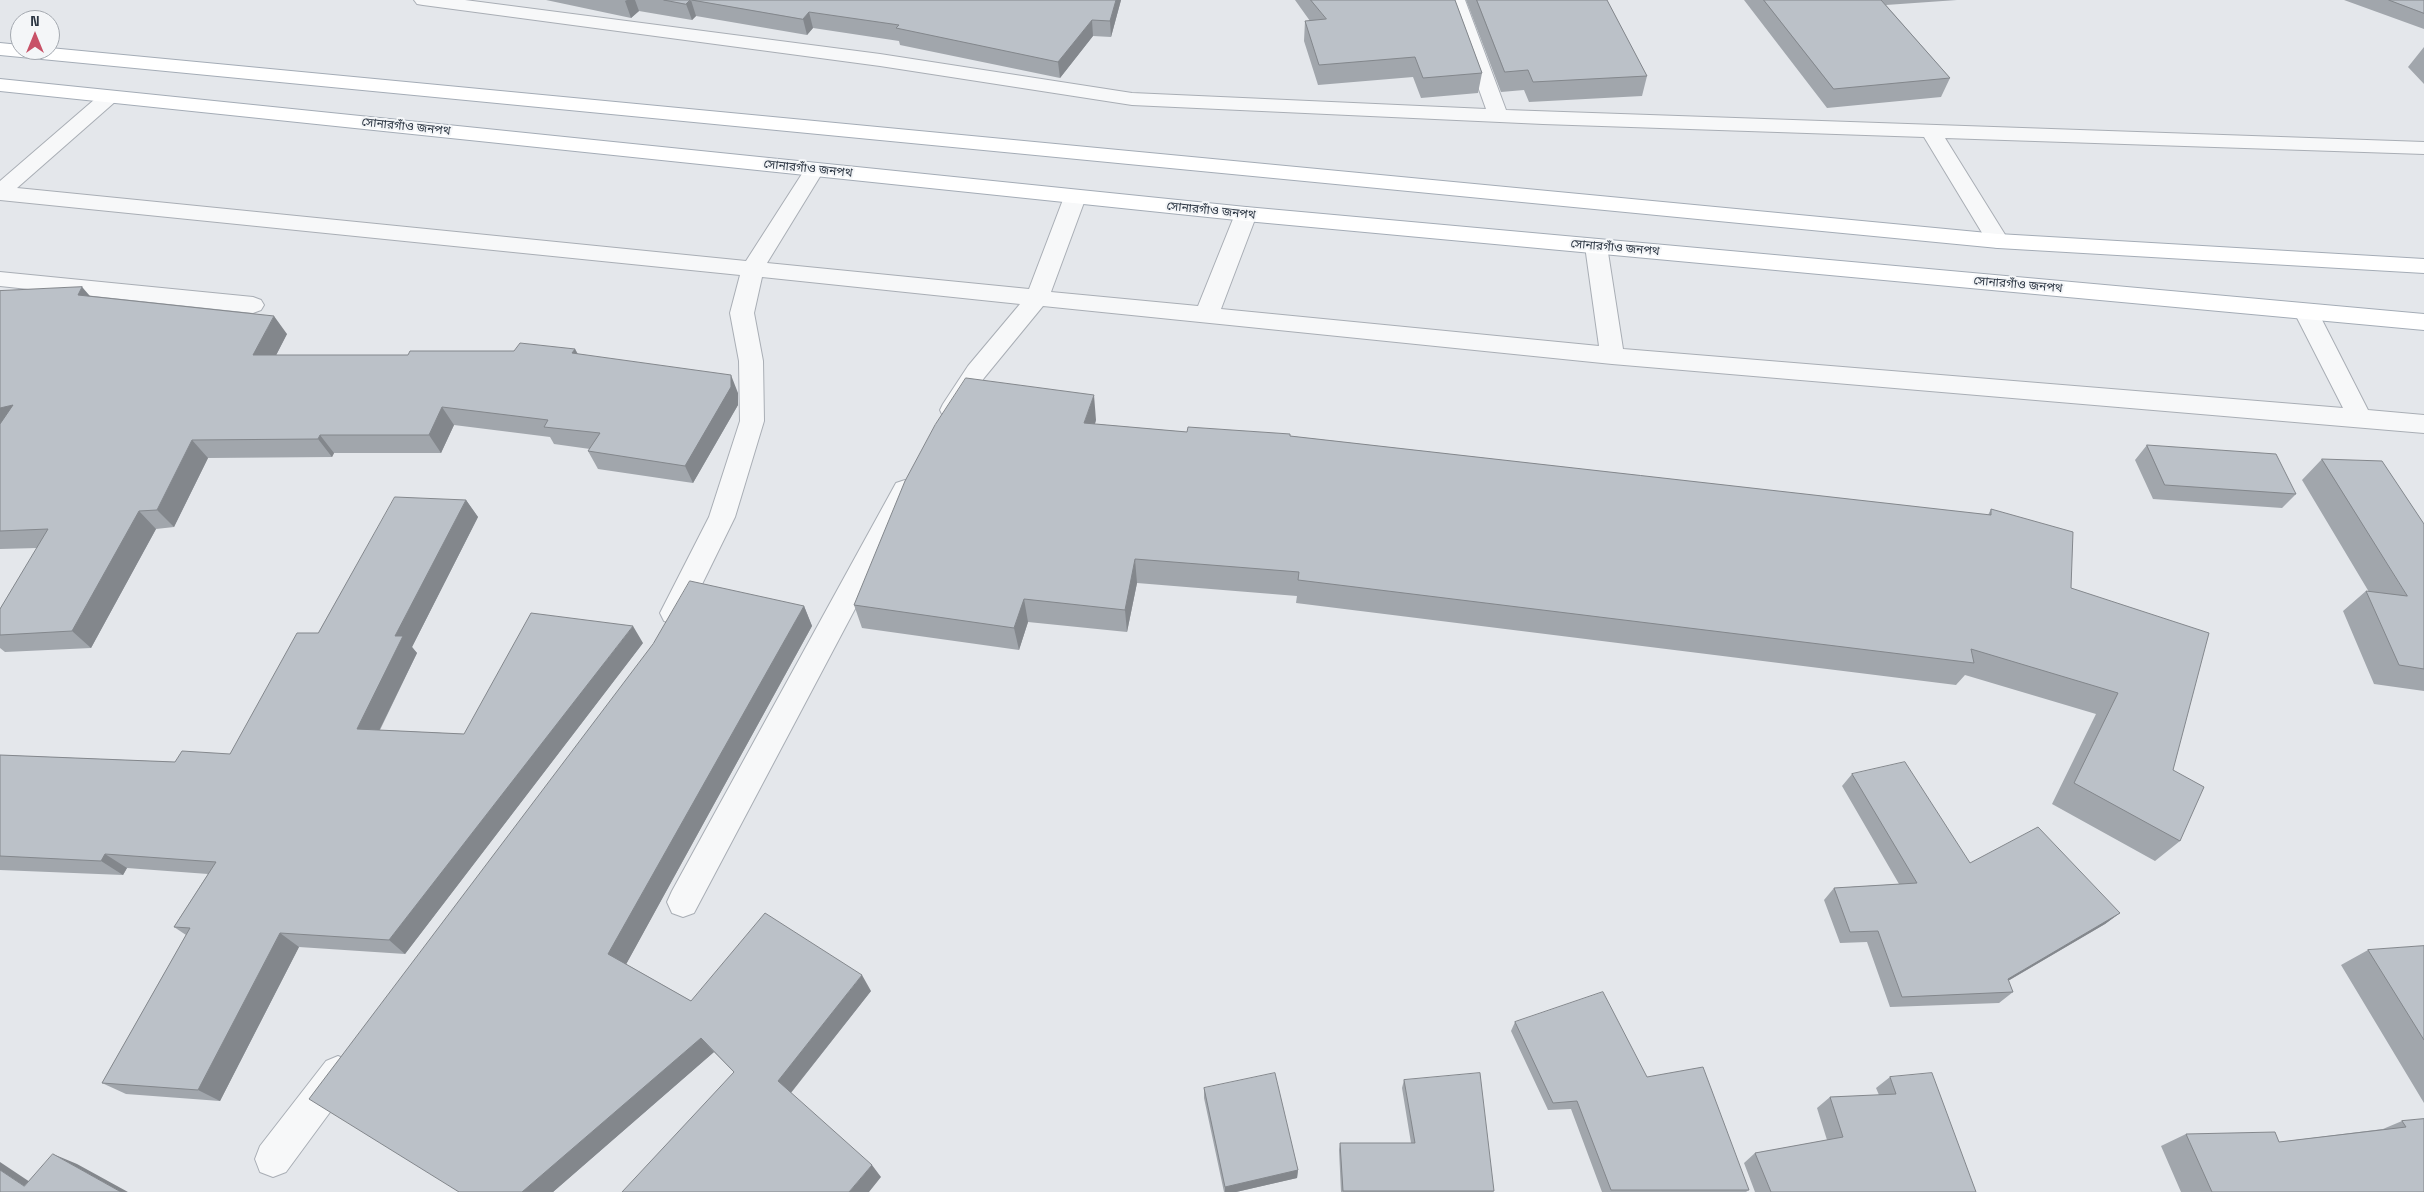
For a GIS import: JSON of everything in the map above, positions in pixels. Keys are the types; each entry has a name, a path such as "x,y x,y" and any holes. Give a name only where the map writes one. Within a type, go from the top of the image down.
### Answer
{"main road":[{"path":"0,49 1998,241 2424,266"},
{"name":"সোনারগাঁও জনপথ","path":"0,85 1246,214 2424,322"}],"street":[{"path":"423,0 880,60 1132,99 1498,116 2424,148"},
{"path":"1456,0 1498,116"},
{"path":"0,193 109,97"},
{"path":"1931,132 1998,241"},
{"path":"662,638 722,518 752,421 751,361 742,313 753,268 814,170"},
{"path":"0,193 1612,356 2424,424"},
{"path":"940,428 976,372 1038,297 1075,197"},
{"path":"1207,314 1246,214"},
{"path":"1596,246 1612,356"},
{"path":"0,279 253,305"},
{"path":"2306,312 2360,418"},
{"path":"683,902 916,469"},
{"path":"274,1159 357,1049"}],"building":[{"path":"664,0 690,0 686,4"},
{"path":"692,0 1116,0 1110,21 1092,20 1058,62 896,28 899,25 809,12 803,19"},
{"path":"1311,0 1455,0 1482,73 1423,78 1415,57 1319,65 1305,21 1326,19"},
{"path":"1477,0 1607,0 1647,76 1533,82 1528,70 1505,72"},
{"path":"1764,0 1881,0 1950,78 1834,89"},
{"path":"2389,0 2424,0 2424,13"},
{"path":"82,287 78,295 274,316 253,355 408,355 410,351 514,351 520,343 575,349 572,353 731,375 731,387 685,466 588,451 600,433 544,427 548,420 442,407 429,435 320,435 318,439 192,440 157,510 139,511 72,631 0,635 0,609 48,529 0,531 0,424 13,405 0,408 0,291"},
{"path":"966,378 1094,395 1084,423 1187,432 1188,427 1290,434 1290,436 1991,515 1991,509 2073,532 2071,588 2209,633 2173,770 2204,787 2180,841 2074,783 2118,693 1971,649 1974,663 1298,580 1299,572 1135,559 1125,610 1024,599 1014,628 854,605 905,481 935,425"},
{"path":"2147,445 2276,454 2296,494 2165,485"},
{"path":"2322,459 2382,461 2424,524 2424,669 2399,665 2366,591 2407,596"},
{"path":"395,497 466,500 395,636 403,636 357,729 464,734 531,613 633,626 389,940 280,933 198,1090 102,1083 190,928 174,927 216,862 105,854 101,861 0,856 0,755 175,762 182,751 230,754 297,633 318,633"},
{"path":"690,581 804,606 608,954 691,1001 765,913 862,975 778,1081 872,1165 849,1192 622,1192 734,1072 701,1038 522,1192 459,1192 309,1099 653,644"},
{"path":"1905,762 1970,863 2038,827 2120,913 2008,979 2013,992 1902,997 1878,931 1850,932 1834,888 1917,883 1852,774"},
{"path":"2424,946 2424,1040 2368,950"},
{"path":"1603,992 1647,1077 1703,1067 1749,1190 1611,1190 1577,1101 1553,1103 1515,1022"},
{"path":"1275,1073 1298,1170 1225,1187 1204,1088"},
{"path":"1480,1073 1494,1191 1343,1191 1340,1143 1415,1143 1404,1080"},
{"path":"1932,1073 1976,1192 1771,1192 1755,1153 1843,1137 1830,1097 1896,1094 1890,1077"},
{"path":"2424,1119 2424,1192 2212,1192 2186,1134 2275,1132 2279,1142 2406,1127 2402,1121"},
{"path":"53,1154 121,1192 0,1192 0,1170 24,1186"}]}
